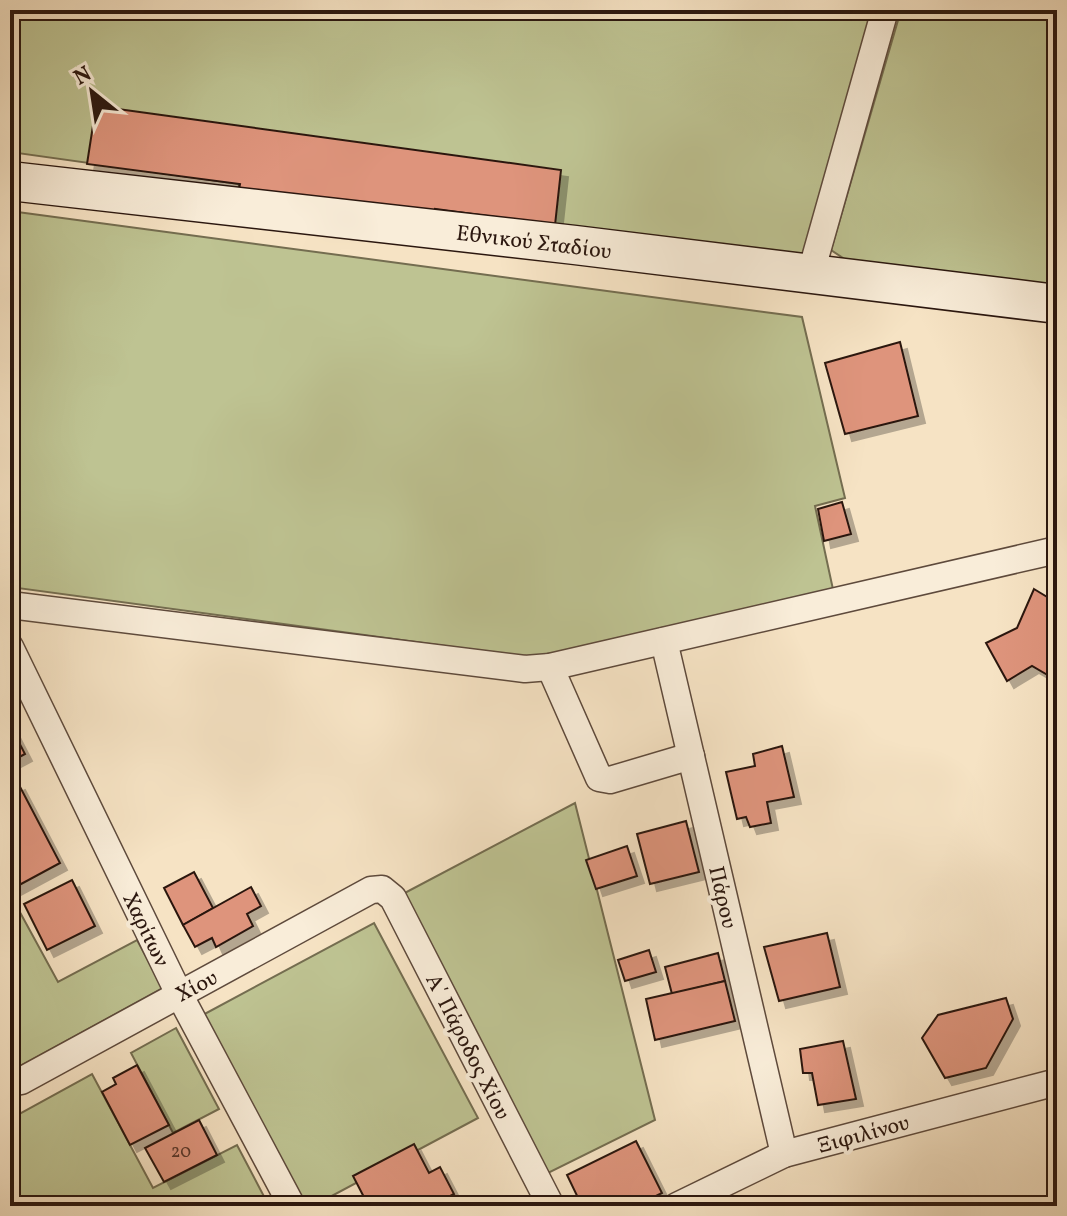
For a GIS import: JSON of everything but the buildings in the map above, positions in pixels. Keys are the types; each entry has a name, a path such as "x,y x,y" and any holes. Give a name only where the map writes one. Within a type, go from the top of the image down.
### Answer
{"street":[{"path":"810,276 885,10"},
{"name":"Εθνικού Σταδίου","path":"10,181 1057,304"},
{"path":"10,605 525,669 550,667 1057,550"},
{"name":"Πάρου","path":"664,641 784,1154"},
{"name":"Χαρίτων","path":"10,647 179,994 292,1206"},
{"path":"550,667 599,778 610,780 691,756"},
{"name":"Χίου","path":"10,1083 21,1081 371,890 382,889"},
{"name":"Α΄ Πάροδος Χίου","path":"382,889 393,898 551,1206"},
{"name":"Ξιφιλίνου","path":"677,1206 784,1154 1057,1082"}],"green space":[{"path":"10,10 876,10 803,258 436,209 434,221 238,194 239,184 10,152"},
{"path":"901,10 1057,10 1057,288 858,268 831,250"},
{"path":"10,211 802,317 845,498 815,506 834,594 542,659 10,587"},
{"path":"575,803 655,1120 542,1176 399,896"},
{"path":"16,905 58,982 137,940 163,988 22,1065 10,1067 10,908"},
{"path":"374,923 478,1118 313,1206 300,1206 199,1017"},
{"path":"176,1028 219,1109 173,1133 131,1053"},
{"path":"92,1074 153,1188 237,1145 269,1206 10,1206 10,1119"}]}
